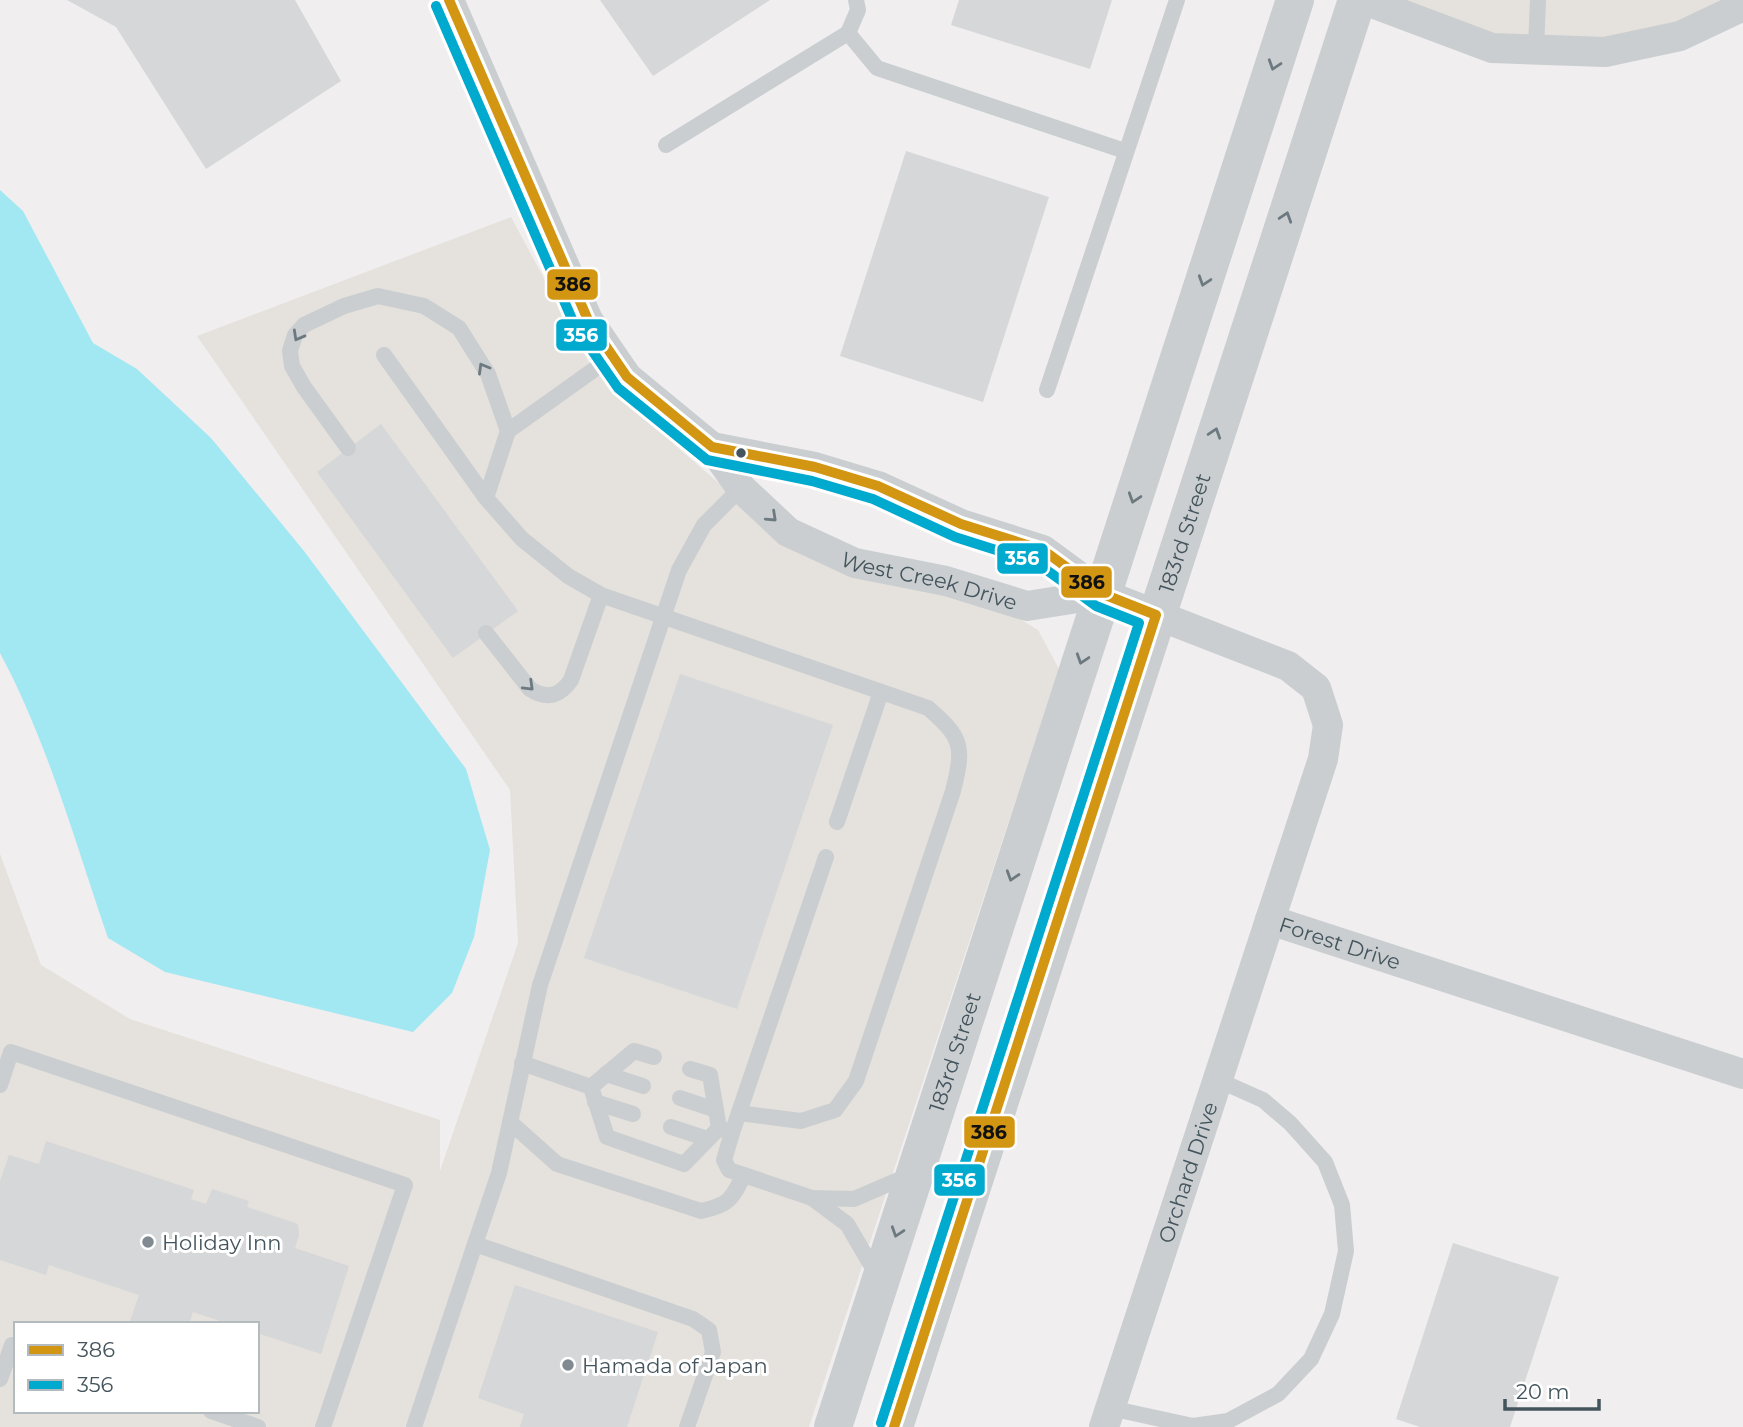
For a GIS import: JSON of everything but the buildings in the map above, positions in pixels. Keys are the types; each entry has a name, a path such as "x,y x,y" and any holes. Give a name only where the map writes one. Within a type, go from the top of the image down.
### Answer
{"street":[{"name":"West Creek Drive","path":"449,0 588,320 627,377 712,447 741,488 788,532 855,563 946,581 1027,606 1103,594"},
{"name":"183rd Street","path":"833,1427 1295,0"},
{"name":"183rd Street","path":"894,1427 1357,0"},
{"path":"1364,0 1492,48 1605,52 1680,36 1740,8"},
{"name":"West Creek Drive","path":"712,447 815,467 878,486 961,524 1043,550 1103,594"},
{"name":"Forest Drive","path":"1103,594 1288,666 1316,688 1328,725 1322,759 1270,920 1743,1074"},
{"name":"Orchard Drive","path":"1107,1418 1270,920"}],"lane":[{"path":"666,145 848,33 858,10 856,0"},
{"path":"1047,390 1177,0"},
{"path":"1536,49 1538,0"},
{"path":"848,33 877,68 1125,151"},
{"path":"348,448 304,387 292,366 290,351 295,335 304,325 344,306 378,296 424,306 458,328 488,374 508,431"},
{"path":"384,355 486,498 522,539 568,576 601,596 928,708 952,729 961,759 953,791 856,1081 835,1110 801,1121 739,1113"},
{"path":"486,498 508,431 613,356"},
{"path":"414,1427 499,1173 540,985 679,570 704,524 741,488"},
{"path":"486,634 530,690 540,695 552,696 564,690 571,680 601,596"},
{"path":"837,822 881,692"},
{"path":"593,1094 607,1137 684,1164 720,1133 739,1113 826,857"},
{"path":"593,1094 606,1074 634,1051 654,1057"},
{"path":"0,1085 10,1052 405,1185 323,1427"},
{"path":"523,1063 633,1114"},
{"path":"690,1069 710,1075 724,1160 729,1170 812,1198 854,1199 916,1172"},
{"path":"606,1074 643,1086"},
{"path":"1107,1418 1194,1427 1228,1421 1278,1394 1311,1359 1332,1314 1346,1251 1342,1205 1325,1162 1290,1123 1264,1100 1217,1080"},
{"path":"680,1098 716,1110"},
{"path":"510,1122 557,1164 701,1211 721,1207 732,1198 744,1175"},
{"path":"671,1127 720,1133"},
{"path":"812,1198 847,1224 881,1282"},
{"path":"475,1244 693,1319 709,1330 712,1352 687,1427"},
{"path":"0,1379 9,1344"},
{"path":"217,1413 258,1427"}],"shaded area":[{"path":"1337,0 1743,0 1604,64"},
{"path":"511,217 593,370 685,454 804,556 908,588 998,606 1038,630 1059,669 809,1427 0,1427 0,854 41,965 130,1019 440,1120 440,1171 518,943 510,790 197,336"}],"water":[{"path":"0,190 23,211 93,343 137,369 211,438 304,551 466,769 490,850 474,937 452,993 413,1032 165,972 108,938 47,757 0,653"}],"transit line":[{"name":"386","path":"449,0 588,320 627,377 712,447 815,467 878,486 961,524 1043,550 1103,594 1156,615 894,1427"},
{"name":"356","path":"436,6 575,326 618,388 707,460 812,481 873,499 955,537 1037,563 1096,606 1139,623 881,1423"}],"place":[{"name":"Holiday Inn","path":"148,1242"},
{"name":"Hamada of Japan","path":"568,1365"}]}
